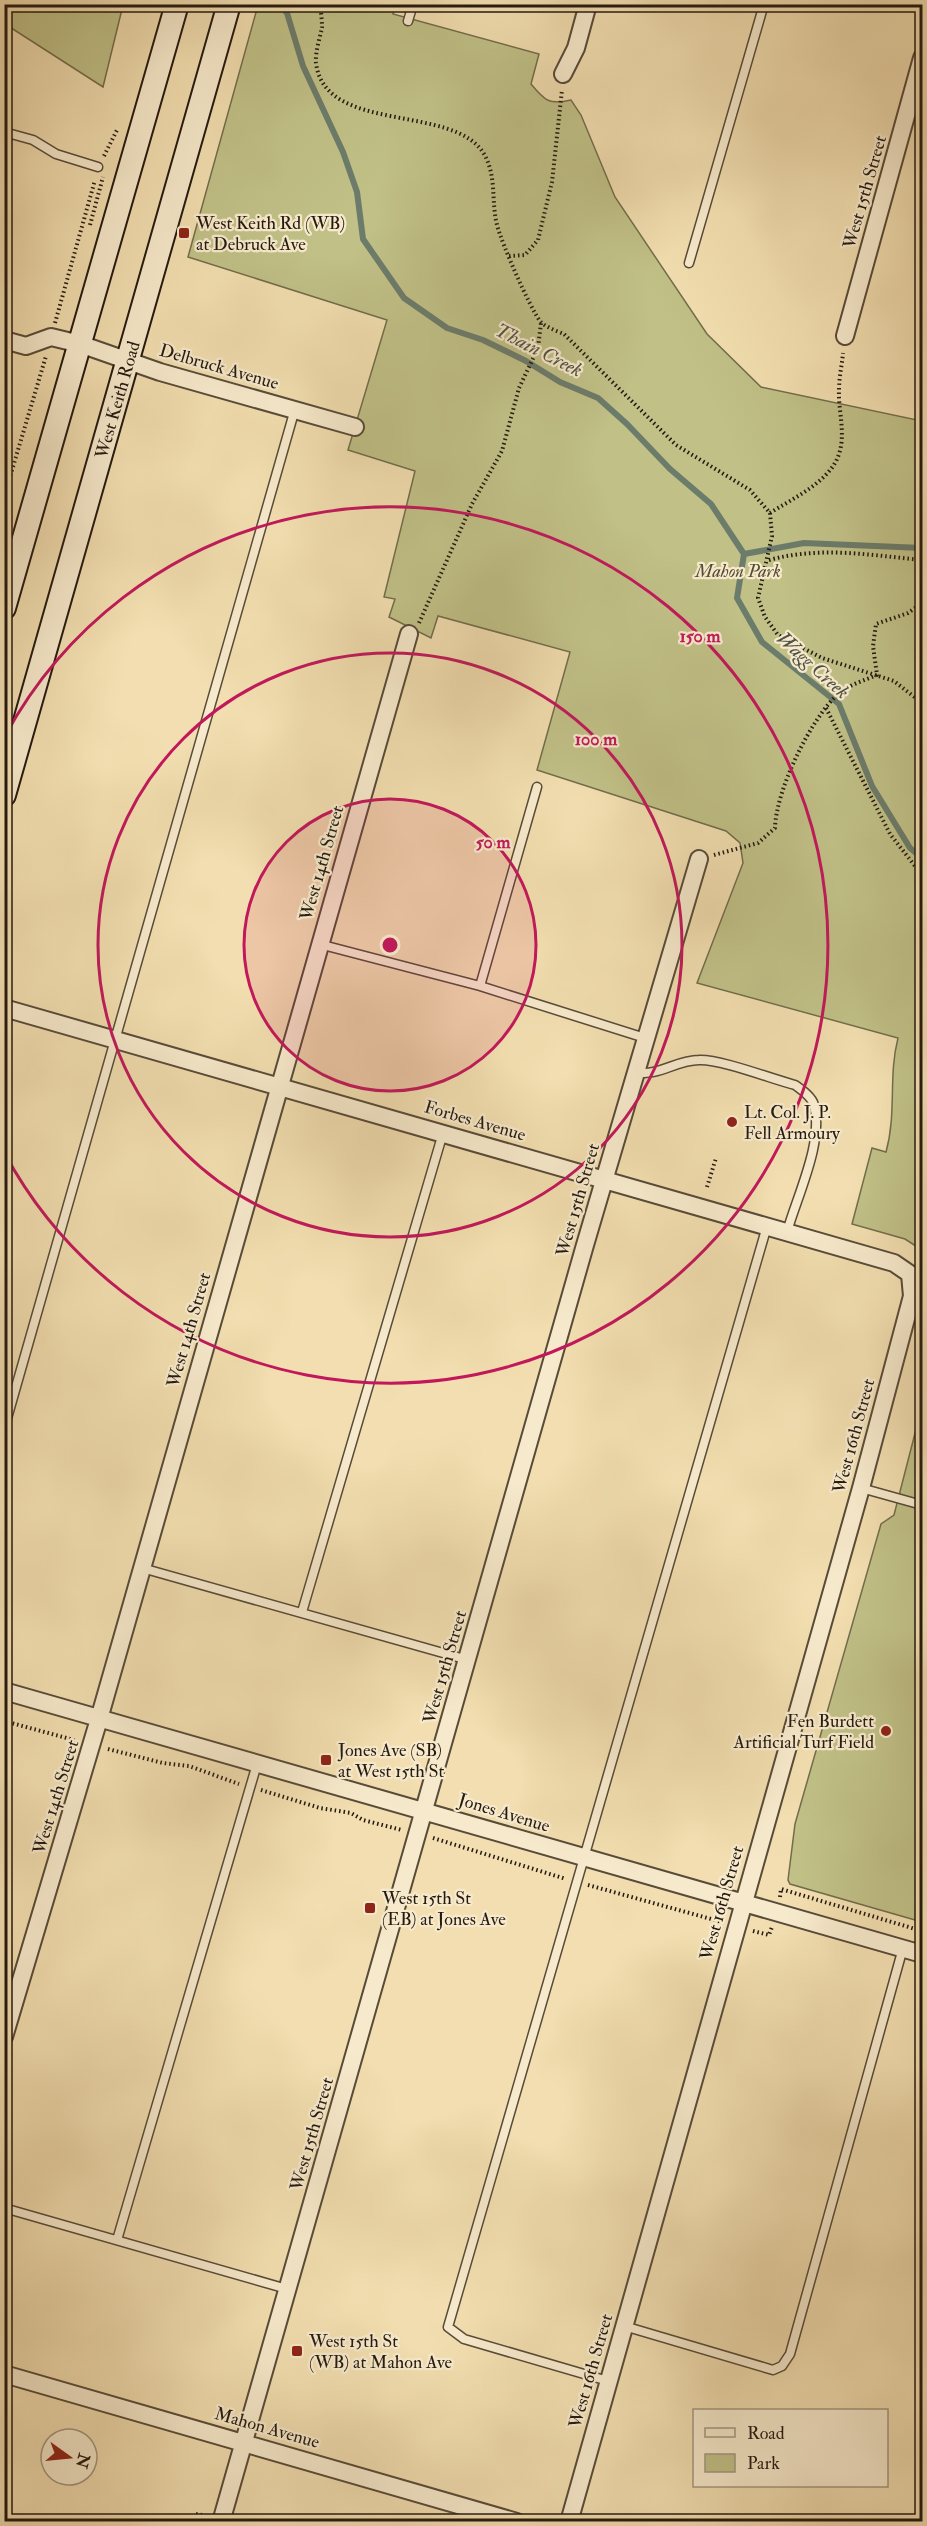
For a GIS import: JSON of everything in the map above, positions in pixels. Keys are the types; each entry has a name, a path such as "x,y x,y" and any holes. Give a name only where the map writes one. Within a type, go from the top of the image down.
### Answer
{"main road":[{"path":"4,608 177,4"},
{"name":"West Keith Road","path":"4,795 229,4"}],"street":[{"path":"563,74 576,48 588,4"},
{"name":"West 15th Street","path":"845,336 922,58"},
{"name":"Delbruck Avenue","path":"4,340 27,346 51,337 80,344 129,359 160,372 355,427"},
{"name":"West 14th Street","path":"4,2037 99,1719 318,944 409,634"},
{"name":"West 15th Street","path":"221,2522 645,1038 699,859"},
{"name":"Forbes Avenue","path":"4,1008 605,1178 903,1267 910,1274 917,1297"},
{"name":"West 16th Street","path":"569,2522 743,1902 917,1297"},
{"name":"Jones Avenue","path":"4,1691 922,1954"},
{"name":"Mahon Avenue","path":"4,2374 244,2441 517,2522"}],"lane":[{"path":"408,21 413,4"},
{"path":"689,263 764,4"},
{"path":"4,132 33,140 56,154 98,167"},
{"path":"4,1429 117,1041 295,409"},
{"path":"480,986 537,787"},
{"path":"318,944 480,986 645,1038"},
{"path":"636,1072 649,1075 683,1060 702,1059 795,1085 806,1093 814,1103 817,1133 787,1232"},
{"path":"302,1612 443,1133"},
{"path":"608,2381 464,2339 448,2327 767,1226"},
{"path":"861,1488 922,1505"},
{"path":"142,1568 468,1660"},
{"path":"117,2240 257,1764"},
{"path":"624,2326 748,2364 773,2370 782,2366 790,2354 903,1948"},
{"path":"4,2208 287,2289"}],"path":[{"path":"320,4 322,24 316,63 322,82 340,98 359,109 451,129 468,138 484,153 493,182 496,225 541,323 538,348 519,388 502,451 472,504 419,625 409,634"},
{"path":"509,256 525,255 538,240 552,182 563,74"},
{"path":"4,497 98,167 120,125"},
{"path":"541,323 564,334 676,445 750,490 770,513 772,536 769,558 758,598 765,617 778,635 822,658 894,681 922,703"},
{"path":"770,513 813,486 829,470 839,454 842,423 839,390 845,336"},
{"path":"769,558 799,552 852,553 922,561"},
{"path":"877,675 873,646 876,624 908,612 922,603"},
{"path":"699,859 758,843 775,828 775,808 786,778 826,707 841,691 877,675"},
{"path":"826,707 890,834 922,875"},
{"path":"707,1187 716,1158"},
{"path":"4,1721 74,1740"},
{"path":"110,1750 163,1763 189,1766 245,1785"},
{"path":"262,1790 320,1808 351,1813 363,1820 396,1829"},
{"path":"432,1838 569,1879"},
{"path":"589,1885 730,1924"},
{"path":"779,1902 781,1889 922,1931"},
{"path":"755,1932 769,1935 773,1922"},
{"path":"196,2514 202,2515"}],"green space":[{"path":"4,5 123,5 103,87 5,24"},
{"name":"Mahon Park","path":"258,5 395,5 393,14 539,54 531,84 552,102 571,100 581,115 615,197 707,334 761,387 922,421 922,1250 905,1239 852,1224 872,1148 886,1152 891,1123 893,1067 898,1038 697,983 743,863 740,843 726,831 537,770 570,652 438,616 431,638 389,617 395,599 384,597 415,471 348,450 387,320 188,257"},
{"path":"922,1406 922,1922 790,1884 788,1880 795,1824 881,1524 894,1515"}],"waterway":[{"name":"Thain Creek","path":"279,4 287,13 303,66 343,152 357,192 363,239 404,298 447,328 483,340 526,361 560,382 598,398 627,424 670,469 711,504 744,554"},
{"name":"Thain Creek","path":"744,554 804,543 922,548"},
{"name":"Wagg Creek","path":"744,554 737,598 762,642 839,704 872,786 910,848 922,858"}],"place":[{"name":"West Keith Rd (WB) at Debruck Ave","path":"184,233"},
{"name":"Lt. Col. J. P. Fell Armoury","path":"732,1122"},
{"name":"Fen Burdett Artificial Turf Field","path":"886,1731"},
{"name":"Jones Ave (SB) at West 15th St","path":"326,1760"},
{"name":"West 15th St (EB) at Jones Ave","path":"370,1908"},
{"name":"West 15th St (WB) at Mahon Ave","path":"297,2351"}]}
